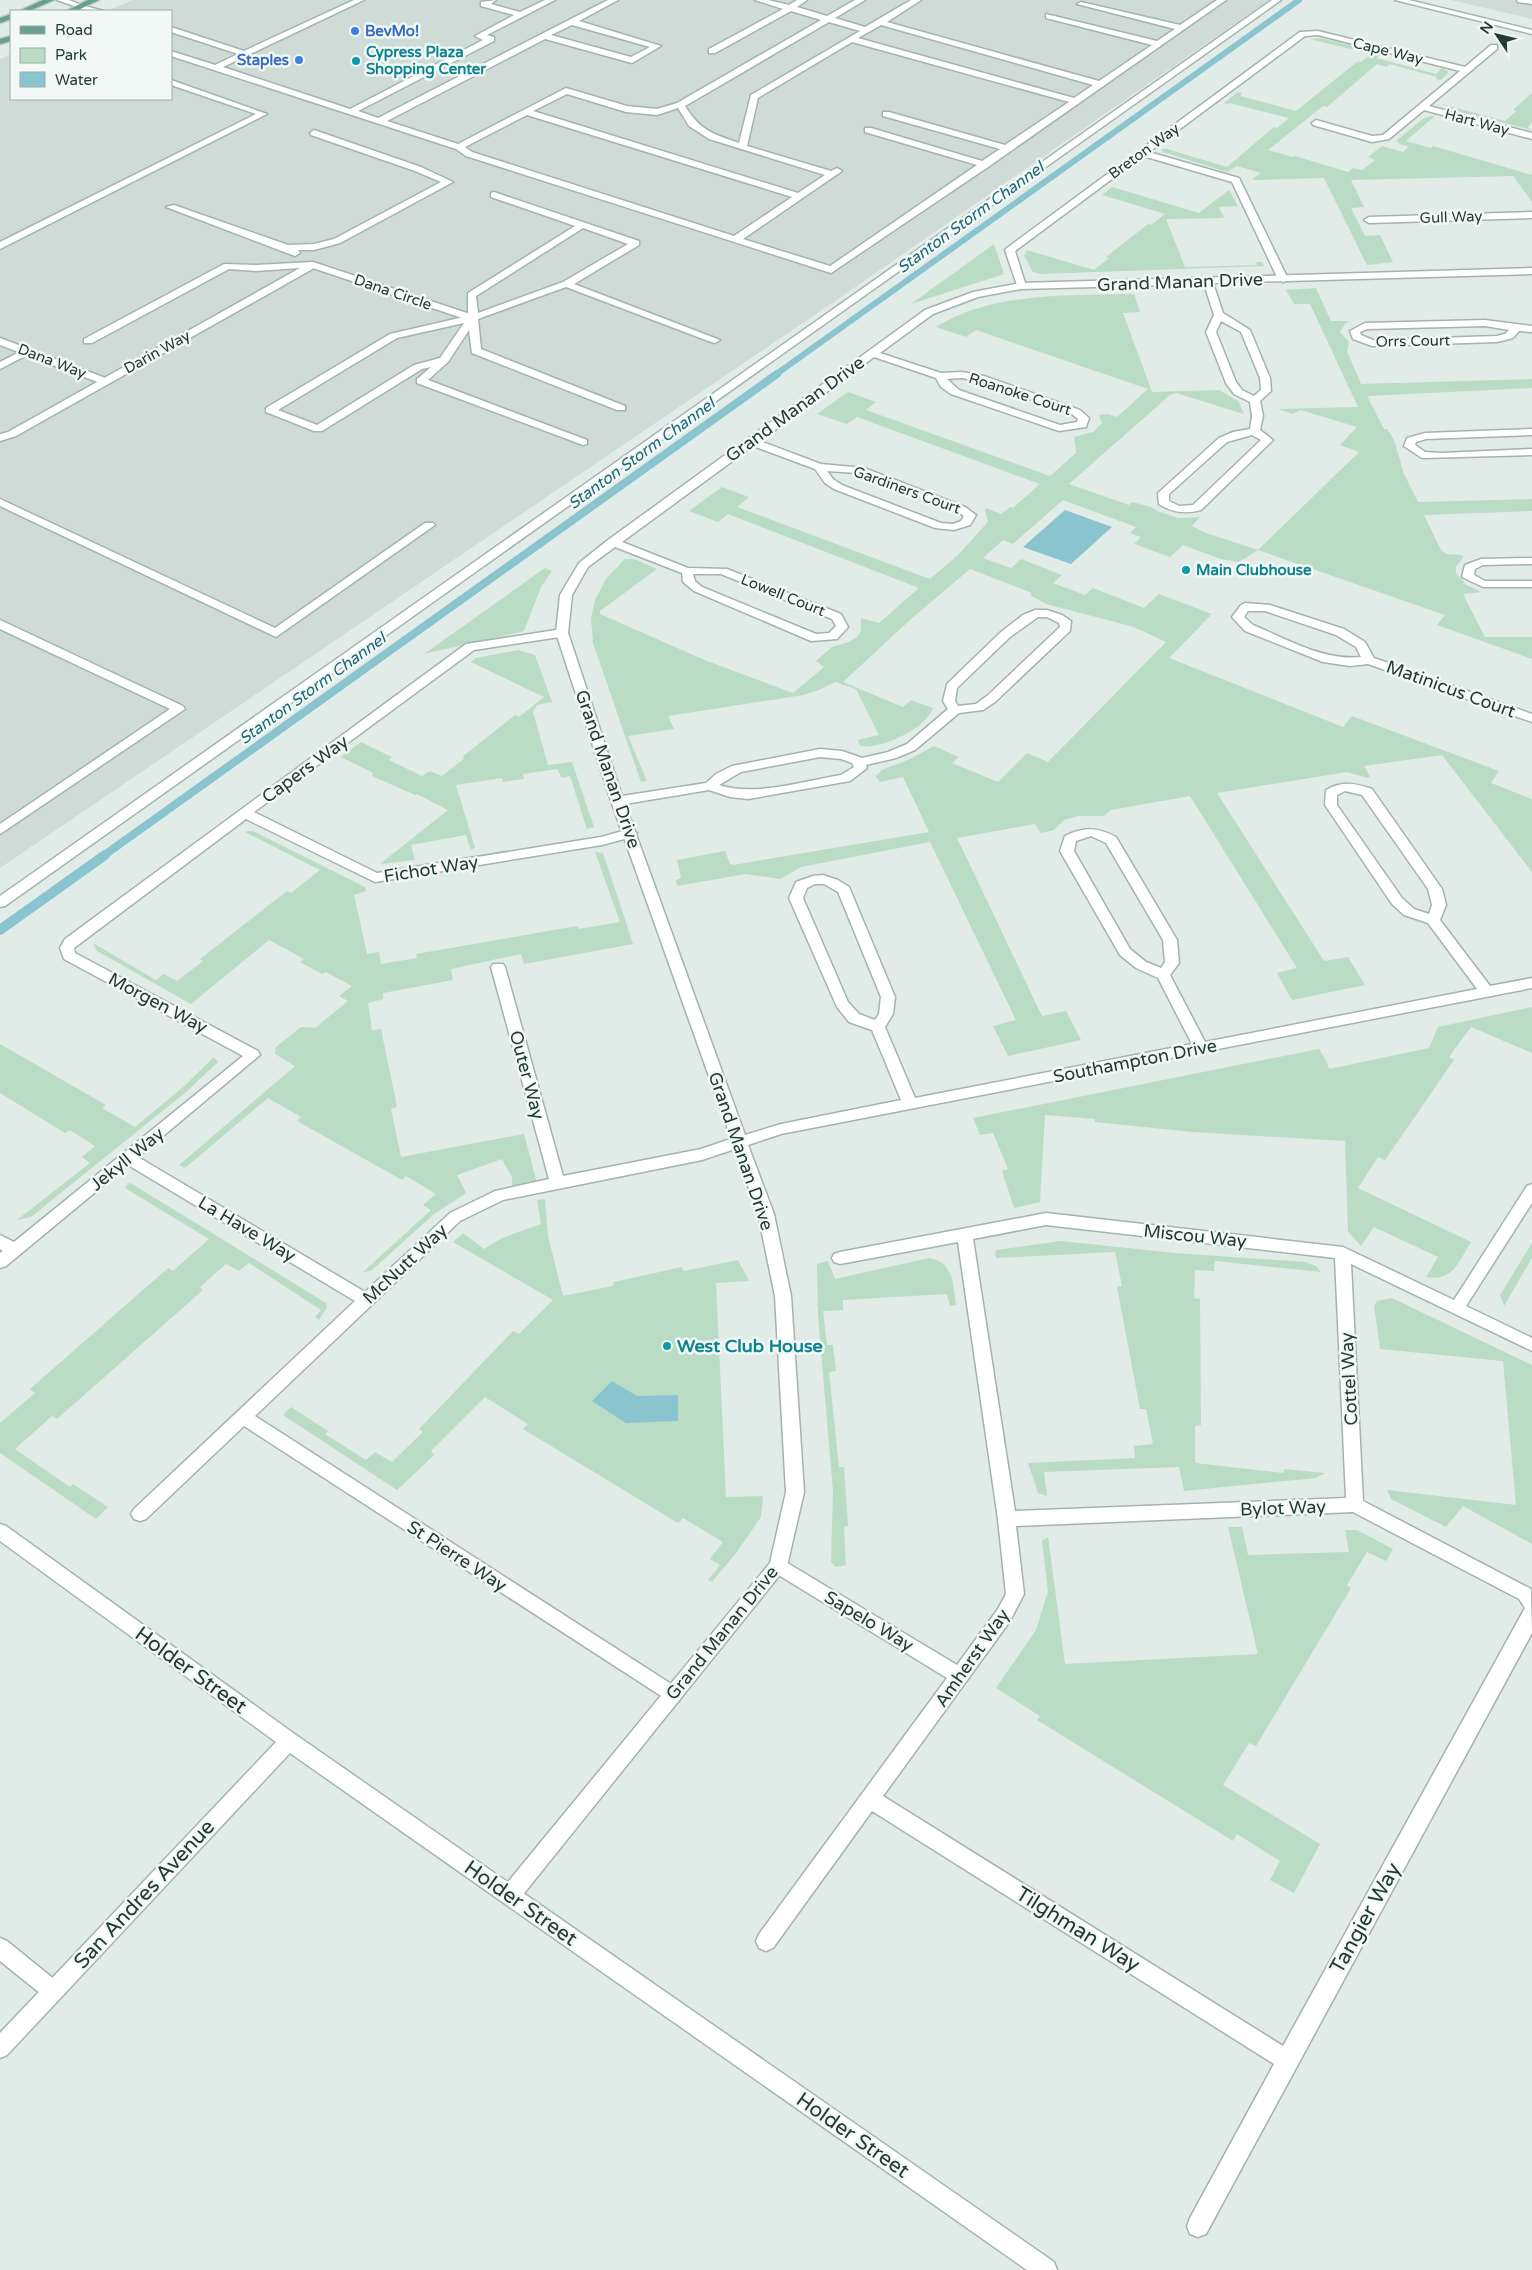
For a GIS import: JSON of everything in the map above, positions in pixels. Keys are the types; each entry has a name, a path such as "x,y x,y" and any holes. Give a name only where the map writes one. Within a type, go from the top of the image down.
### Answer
{"main road":[{"path":"25,10 50,0"},
{"path":"72,10 96,0"}],"street":[{"path":"61,0 96,10"},
{"path":"215,68 360,0"},
{"path":"492,0 484,4 521,15"},
{"path":"350,112 491,39 479,36 551,0"},
{"path":"379,121 614,0"},
{"path":"759,0 866,30"},
{"path":"712,51 804,0"},
{"path":"460,147 566,91 626,109 657,112 680,105 860,0"},
{"path":"742,147 754,97 917,0"},
{"path":"172,53 460,147 469,154 831,270 1222,0"},
{"path":"0,903 1277,0"},
{"path":"1399,0 1532,32"},
{"path":"1521,0 1532,2"},
{"path":"1081,4 1182,28"},
{"path":"1049,16 1159,44"},
{"path":"544,36 632,60 657,46 572,22"},
{"path":"879,22 1100,84"},
{"path":"172,30 245,54"},
{"name":"Cape Way","path":"1310,32 1466,70"},
{"name":"Breton Way","path":"1021,286 1010,250 1303,34 1310,32"},
{"path":"172,40 185,34"},
{"path":"851,39 1076,102"},
{"path":"1316,123 1372,138 1381,139 1386,137 1494,47"},
{"path":"0,246 263,114 172,82"},
{"path":"680,105 692,124 712,137 742,147 836,171 734,240"},
{"name":"Hart Way","path":"1423,107 1532,136"},
{"path":"526,112 799,196"},
{"path":"886,114 1008,148"},
{"path":"868,130 985,164"},
{"path":"287,248 314,246 338,241 448,182 418,169 314,134"},
{"path":"1142,153 1236,180 1283,279"},
{"path":"444,360 418,368 318,428 270,410 394,336 472,318 566,284 636,243 494,195"},
{"path":"171,207 287,248 313,265"},
{"name":"Gull Way","path":"1369,220 1532,215"},
{"path":"582,225 471,295 476,351 621,408"},
{"path":"88,341 227,266 256,268 313,265"},
{"name":"Dana Circle","path":"313,265 472,318"},
{"name":"Darin Way","path":"0,438 12,434 313,265"},
{"name":"Grand Manan Drive","path":"510,1895 778,1566 795,1492 783,1296 766,1214 617,801 562,632 566,595 583,565 750,441 929,312 976,294 1021,286 1532,272"},
{"path":"1208,282 1220,315 1244,330 1265,378 1266,391 1255,400"},
{"path":"566,284 715,340"},
{"path":"1220,315 1211,332 1231,384 1238,392 1255,400 1258,410 1258,423 1254,431"},
{"path":"472,318 444,360 422,381 583,442"},
{"name":"Orrs Court","path":"1516,329 1509,336 1497,340 1372,343 1357,337 1356,330 1365,326 1485,323 1516,329 1532,329"},
{"name":"Dana Way","path":"0,340 104,381"},
{"path":"0,366 27,351"},
{"name":"Roanoke Court","path":"872,353 940,376 962,375 980,378 1076,412 1084,418 1082,425 1059,428 964,395 945,385 940,376"},
{"path":"1254,431 1268,440 1197,508 1182,511 1163,502 1164,493 1223,440 1237,434 1254,431"},
{"path":"1532,432 1425,436 1411,440 1409,446 1422,455 1442,456 1532,452"},
{"name":"Gardiners Court","path":"750,441 819,466 860,470 961,509 970,515 966,523 954,527 939,526 838,487 829,481 819,466"},
{"path":"0,502 276,633 429,525"},
{"name":"Lowell Court","path":"612,542 687,571 723,571 838,617 842,627 833,636 816,638 698,589 689,582 687,571"},
{"path":"1532,561 1481,562 1469,567 1468,577 1483,584 1532,584"},
{"name":"Matinicus Court","path":"1369,660 1361,645 1340,632 1266,607 1245,607 1238,616 1249,628 1327,659 1350,662 1369,660 1532,718"},
{"path":"859,763 892,755 911,747 955,710 979,707 991,699 1066,628 1065,621 1051,614 1036,614 1021,622 951,687 949,701 955,710"},
{"path":"0,624 180,709 0,830"},
{"name":"Capers Way","path":"67,948 70,942 470,647 562,632"},
{"path":"617,801 710,786 730,793 748,795 845,778 862,768 857,760 842,754 820,753 737,769 721,777 710,786"},
{"path":"1433,920 1439,905 1435,889 1367,792 1355,787 1342,786 1331,793 1331,805 1396,901 1409,912 1433,920 1486,991"},
{"name":"Fichot Way","path":"245,813 375,878 602,840 630,833"},
{"path":"1164,975 1172,963 1170,940 1111,840 1095,831 1083,832 1070,838 1067,851 1125,952 1141,965 1164,975 1201,1048"},
{"path":"878,1027 886,1014 888,997 844,890 832,881 814,879 801,885 796,898 842,1004 854,1018 878,1027 910,1104"},
{"name":"Morgen Way","path":"67,948 69,956 253,1054"},
{"name":"Outer Way","path":"498,967 557,1182"},
{"name":"Southampton Drive","path":"739,1142 780,1129 1532,983"},
{"name":"Jekyll Way","path":"0,1262 253,1054"},
{"name":"McNutt Way","path":"140,1514 455,1217 500,1195 702,1154 739,1142"},
{"name":"La Have Way","path":"128,1158 366,1300"},
{"path":"1456,1309 1532,1190"},
{"name":"Miscou Way","path":"840,1258 1046,1220 1343,1253 1532,1345"},
{"name":"Amherst Way","path":"766,1941 1004,1615 1015,1594 1007,1519 965,1235"},
{"path":"0,1241 15,1250"},
{"name":"Cottel Way","path":"1343,1253 1355,1505"},
{"name":"St Pierre Way","path":"242,1417 672,1695"},
{"name":"Bylot Way","path":"1007,1519 1355,1505 1525,1594 1532,1604"},
{"name":"Holder Street","path":"0,1531 289,1741 1046,2270"},
{"name":"Sapelo Way","path":"778,1566 959,1676"},
{"name":"Tangier Way","path":"1198,2226 1287,2060 1530,1620 1532,1612"},
{"name":"San Andres Avenue","path":"0,2048 289,1741"},
{"name":"Tilghman Way","path":"870,1799 1287,2060"},
{"path":"0,1948 53,1991"}],"shaded area":[{"path":"133,0 1269,0 841,297 0,868 0,59 10,54 10,100 172,100 172,10 109,10"},
{"path":"1451,0 1532,0 1532,19"}],"green space":[{"path":"1321,38 1382,53 1376,58 1436,74 1442,68 1449,72 1441,80 1436,79 1437,77 1390,64 1386,67 1377,64 1327,107 1323,106 1268,150 1348,172 1353,168 1362,170 1375,160 1368,157 1382,146 1403,152 1409,147 1396,141 1424,118 1436,115 1406,141 1431,148 1433,146 1532,175 1532,202 1513,176 1351,180 1364,207 1351,208 1365,236 1380,235 1393,262 1367,265 1324,178 1255,180 1252,179 1261,173 1237,166 1227,172 1163,152 1162,149 1167,149 1227,167 1274,127 1277,128 1289,118 1224,103 1238,92 1242,93 1240,96 1296,111 1358,61 1361,62 1371,54 1310,39"},
{"path":"1532,93 1532,123 1528,127 1532,130 1453,110 1442,104 1505,121 1516,111 1513,110"},
{"path":"1112,187 1199,213 1229,190 1238,206 1219,207 1224,218 1166,219 1185,267 1257,265 1256,262 1262,262 1264,266 1041,274 1033,272 1024,256 1027,250 1094,270 1109,258 1106,257 1148,224 1151,225 1165,214 1102,195"},
{"path":"994,244 1004,274 911,304"},
{"path":"1316,288 1331,321 1350,321 1345,324 1340,332 1349,342 1347,351 1361,384 1532,379 1532,388 1367,396 1384,429 1387,429 1394,440 1404,474 1418,502 1532,499 1532,511 1424,515 1441,550 1446,554 1462,555 1463,558 1456,566 1456,573 1466,585 1482,592 1463,594 1485,637 1532,637 1532,659 1437,625 1445,615 1258,550 1359,452 1340,445 1357,427 1301,410 1292,414 1278,409 1358,407 1310,304 1294,304 1286,290"},
{"path":"1134,294 1140,312 1123,313 1152,392 1219,390 1238,401 1244,414 1176,393 1170,395 1069,484 1129,505 1132,502 1151,507 1178,518 1200,517 1192,526 1206,533 1258,550 1239,562 1221,559 1183,545 1170,557 1134,544 1141,537 1130,533 1136,527 1063,500 1013,544 1003,540 983,558 1011,568 1021,559 1062,575 1053,583 1085,595 1093,588 1144,608 1159,594 1212,614 1169,658 1343,727 1352,716 1499,771 1491,783 1532,799 1532,872 1442,755 1364,766 1370,777 1368,778 1347,772 1217,793 1324,961 1348,957 1365,985 1292,1000 1277,973 1297,968 1190,796 1111,810 1104,816 1078,816 1064,820 1054,830 1041,833 1035,824 957,838 1042,1016 1066,1011 1081,1040 1008,1056 993,1026 1016,1020 930,842 801,867 780,879 746,874 677,886 676,880 681,878 677,860 725,851 730,864 733,865 929,832 903,777 880,782 875,776 884,769 908,760 934,746 959,757 952,763 998,782 1027,753 1048,762 1166,642 1134,627 1046,604 1030,595 1032,593 970,569 911,619 843,682 903,707 911,700 933,708 929,716 912,730 879,745 860,746 858,740 879,735 856,689 835,682 803,695 668,716 674,729 628,736 647,781 641,782 593,643 591,618 595,600 606,579 625,559 634,559 657,569 600,611 600,614 707,661 793,693 824,667 816,661 832,647 849,642 858,636 861,631 861,618 879,623 919,588 728,514 718,522 689,511 722,487 749,497 737,507 930,579 958,555 988,522 986,508 1001,514 1010,507 1013,508 1040,484 857,417 847,424 817,414 848,392 876,402 866,410 1050,476 1076,453 1074,437 1093,432 1102,423 1099,415 1108,414 1117,417 1148,389 976,330 966,337 936,327 958,315 1007,301 1058,296"},
{"path":"545,568 552,571 541,587 524,631 424,654"},
{"path":"518,650 535,655 552,702 537,705 533,712 548,765 572,762 594,827 587,829 570,776 562,778 557,769 523,774 524,779 503,782 502,778 456,785 475,848 471,850 466,835 411,845 415,860 380,864 448,810 417,794 415,795 372,776 373,773 341,757 361,742 392,757 389,760 422,776 430,771 442,776 465,758 462,757 515,715 519,717 544,697 471,662 476,658"},
{"path":"253,831 365,887 366,891 354,895 367,954 379,952 381,964 417,958 416,954 577,926 579,929 620,922 595,852 603,853 633,944 524,964 521,954 451,969 453,980 383,993 383,999 368,1003 372,1030 381,1029 397,1107 391,1109 401,1157 524,1134 537,1183 512,1189 512,1177 502,1159 457,1175 466,1193 434,1214 371,1271 363,1272 431,1210 423,1205 436,1194 406,1176 402,1180 297,1121 301,1117 268,1098 185,1168 179,1165 295,1066 275,1054 276,1047 301,1027 315,1028 348,1001 339,996 352,986 326,972 322,974 300,962 304,959 269,940 191,1004 97,951 93,943 156,980 164,974 177,981 203,961 200,959 287,891 291,893 320,870 245,832"},
{"path":"1532,1007 1532,1053 1471,1027 1449,1057 1454,1060 1385,1160 1378,1157 1358,1188 1471,1242 1459,1263 1449,1273 1435,1278 1426,1277 1438,1257 1374,1227 1361,1246 1348,1232 1345,1141 1192,1132 1095,1122 1095,1119 1045,1115 1040,1202 1014,1208 1002,1171 1008,1169 993,1133 980,1135 973,1118 1319,1049 1329,1069 1429,1048 1438,1027"},
{"path":"0,1044 106,1105 102,1108 135,1127 182,1088 214,1057 218,1062 186,1092 31,1217 17,1220 90,1163 82,1157 95,1146 70,1130 65,1133 0,1093"},
{"path":"128,1183 326,1303 327,1307 319,1320 315,1317 321,1310 249,1263 239,1271 226,1264 200,1287 203,1290 57,1419 52,1416 15,1449 70,1487 73,1484 108,1507 96,1519 0,1453 0,1423 35,1393 30,1389 168,1268 173,1271 209,1239 125,1188"},
{"path":"545,1199 548,1236 563,1296 613,1286 614,1282 682,1267 684,1271 738,1260 749,1281 716,1283 726,1497 763,1496 761,1517 736,1553 712,1582 708,1580 720,1565 710,1559 723,1542 683,1518 678,1523 523,1429 528,1424 485,1397 431,1451 434,1455 397,1490 283,1415 291,1407 328,1431 325,1434 366,1460 375,1452 392,1462 423,1432 419,1429 513,1331 519,1334 553,1300 453,1242 463,1233 484,1249 502,1238 541,1224 537,1200"},
{"path":"1061,1241 1175,1253 1306,1262 1316,1266 1321,1272 1215,1261 1214,1271 1195,1270 1194,1298 1200,1299 1201,1425 1195,1426 1195,1463 1284,1473 1284,1469 1325,1473 1316,1478 1184,1491 1179,1467 1044,1472 1047,1496 1038,1493 1028,1463 1135,1458 1134,1446 1153,1444 1146,1409 1140,1409 1117,1287 1122,1286 1115,1252 996,1258 995,1252 997,1250"},
{"path":"1532,1243 1532,1258 1504,1306 1500,1295"},
{"path":"929,1258 937,1260 948,1269 953,1282 956,1305 950,1306 947,1294 843,1300 843,1310 823,1311 827,1345 833,1345 836,1371 829,1372 839,1467 844,1467 848,1526 844,1527 846,1565 836,1567 831,1562 833,1491 818,1316 817,1264 828,1261 835,1279"},
{"path":"1392,1298 1532,1365 1532,1544 1463,1506 1446,1527 1391,1499 1387,1490 1516,1505 1503,1361 1380,1349 1374,1306 1377,1301"},
{"path":"1228,1527 1242,1527 1248,1555 1349,1552 1345,1530 1357,1530 1393,1549 1386,1561 1367,1552 1347,1585 1351,1588 1256,1746 1249,1743 1223,1785 1320,1844 1294,1893 1270,1880 1280,1861 1237,1834 1233,1841 1037,1720 1040,1716 996,1688 1036,1630 1048,1591 1042,1541 1048,1537 1065,1664 1258,1654"}],"water":[{"path":"1065,510 1112,527 1071,564 1023,547"},
{"path":"612,1381 637,1396 678,1395 678,1421 626,1423 592,1401"}],"waterway":[{"name":"Stanton Storm Channel","path":"775,375 1299,0"},
{"name":"Stanton Storm Channel","path":"103,856 777,374"},
{"name":"Stanton Storm Channel","path":"0,930 105,855"}],"place":[{"name":"BevMo!","path":"355,31"},
{"name":"Staples","path":"299,60"},
{"name":"Cypress Plaza Shopping Center","path":"356,61"},
{"name":"Main Clubhouse","path":"1186,570"},
{"name":"West Club House","path":"667,1346"}]}
